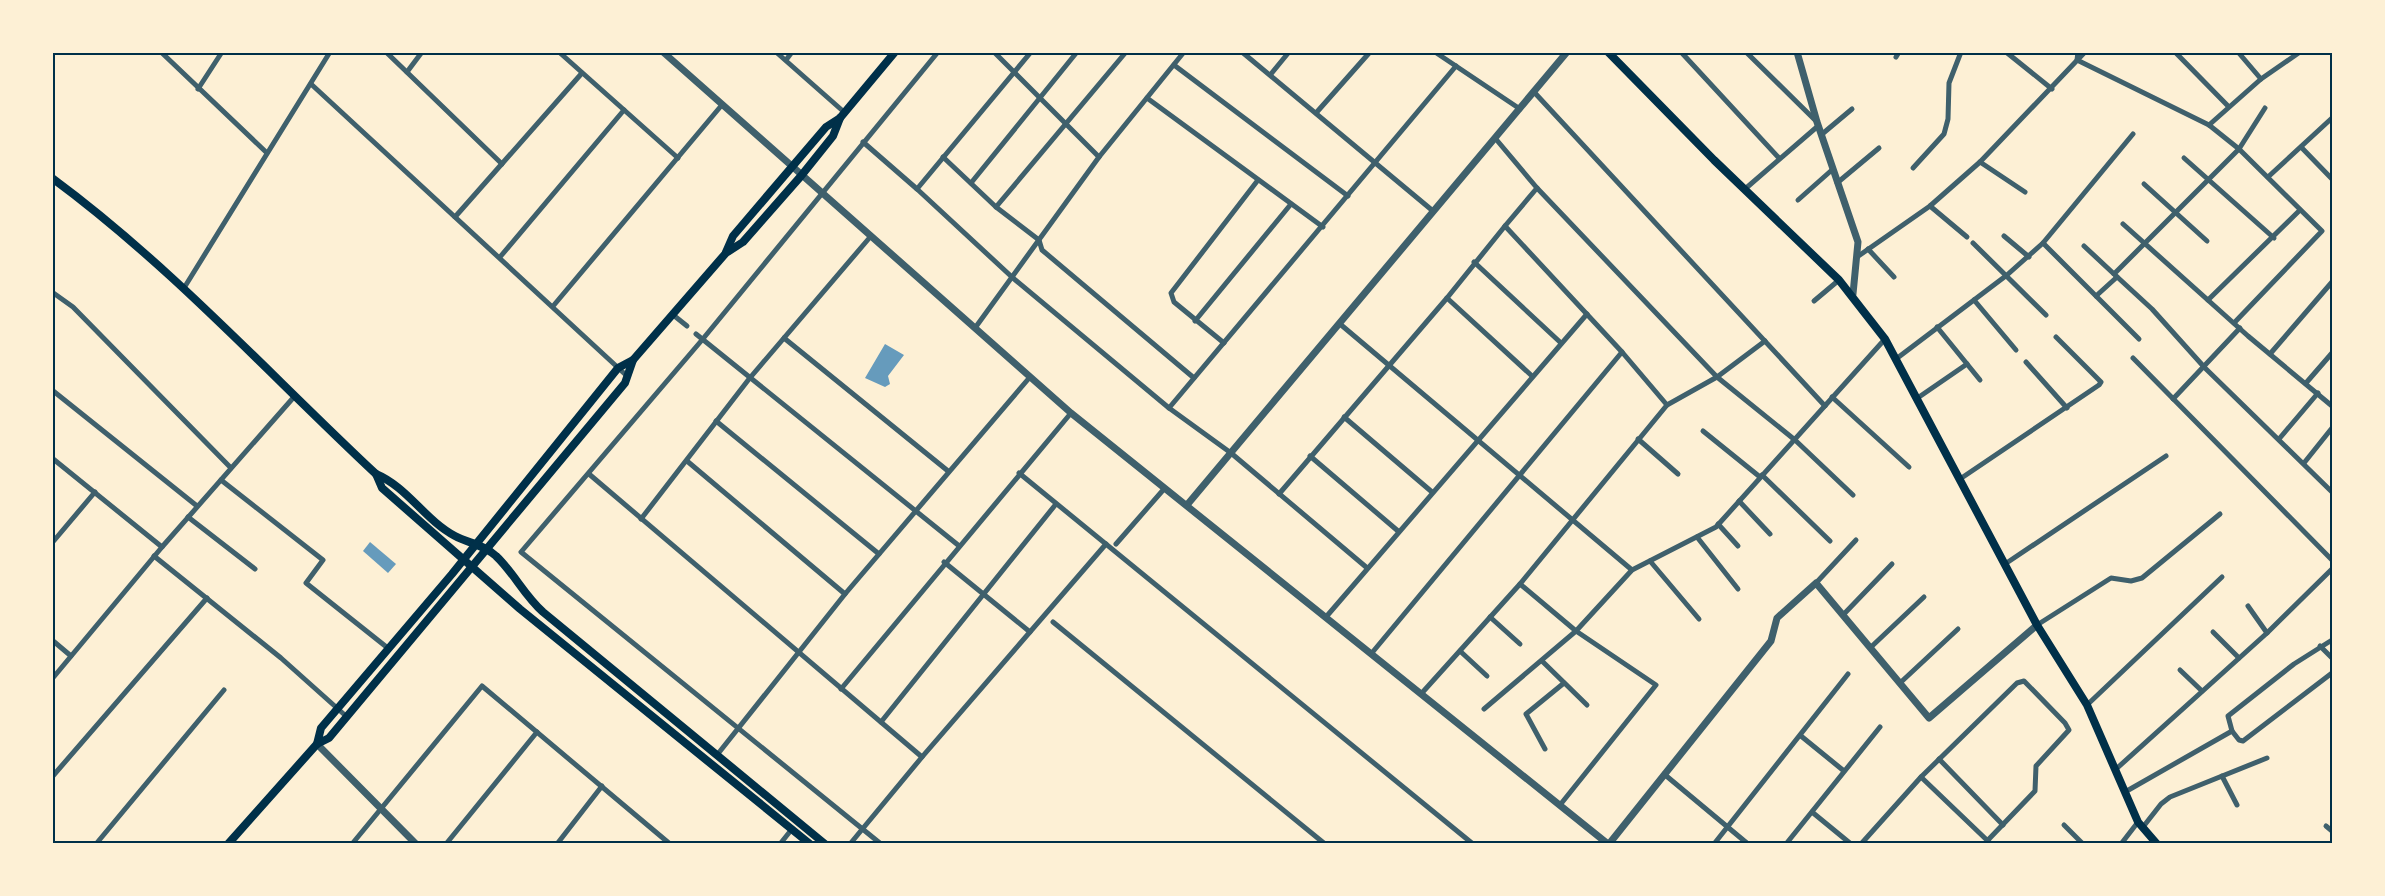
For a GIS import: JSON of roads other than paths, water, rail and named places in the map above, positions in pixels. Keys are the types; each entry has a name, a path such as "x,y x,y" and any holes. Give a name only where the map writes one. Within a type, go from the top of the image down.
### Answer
{"main road":[{"path":"726,253 733,236 826,127 842,115 895,52"},
{"path":"1608,52 1853,294 1885,339 1919,398 2037,625 2087,705 2141,825 2157,843"},
{"path":"228,843 317,744 329,738 625,383 633,360 726,253 743,242 801,176 833,136 842,115"},
{"path":"52,178 124,233 184,288 293,398 376,474 389,480 453,536 487,549 509,570 520,587 543,612 825,843"},
{"path":"317,744 321,728 389,649 618,368 633,360"},
{"path":"376,474 382,488 472,567 810,843"},
{"path":"511,600 520,587"}],"street":[{"path":"161,52 267,153"},
{"path":"198,88 222,52"},
{"path":"184,288 330,52"},
{"path":"386,52 502,164"},
{"path":"407,72 422,52"},
{"path":"559,52 678,158"},
{"path":"663,52 1071,413 1608,843 1771,641 1778,618 1816,583 1856,540"},
{"path":"776,52 842,115"},
{"path":"786,60 792,52"},
{"path":"881,843 521,552 702,340 938,52"},
{"path":"994,52 1099,157"},
{"path":"916,189 1031,52"},
{"path":"971,183 1077,52"},
{"path":"996,207 1126,52"},
{"path":"975,328 1099,157 1184,52"},
{"path":"1242,52 1433,211"},
{"path":"1271,74 1289,52"},
{"path":"1316,113 1370,52"},
{"path":"1435,52 1520,109"},
{"path":"1187,506 1567,52"},
{"path":"1682,52 1779,158"},
{"path":"1746,52 1817,124"},
{"path":"1797,52 1817,124 1858,242 1853,294"},
{"path":"1913,168 1944,134 1948,119 1949,83 1961,52"},
{"path":"2077,60 2078,52"},
{"path":"1857,257 1930,206 1980,162 2085,52"},
{"path":"2175,52 2228,106"},
{"path":"2238,52 2261,79"},
{"path":"2007,53 2052,89"},
{"path":"2209,125 2261,79 2298,53"},
{"path":"2077,60 2209,125 2239,148 2322,231 2234,323"},
{"path":"1174,65 1348,196"},
{"path":"1169,408 1456,66"},
{"path":"455,217 582,73"},
{"path":"311,84 554,305 627,376"},
{"path":"1534,92 1825,406"},
{"path":"1148,98 1323,226"},
{"path":"554,305 722,106"},
{"path":"2096,296 2239,148 2265,108"},
{"path":"1821,135 1852,109"},
{"path":"500,257 624,110"},
{"path":"2268,177 2332,118"},
{"path":"1745,189 1817,124"},
{"path":"1896,359 2029,257 2133,134"},
{"path":"1495,138 1537,188 1717,377 1795,440 1853,495"},
{"path":"863,142 1013,278 1169,408 1231,453 1366,567"},
{"path":"2301,147 2332,179"},
{"path":"1837,183 1879,148"},
{"path":"943,157 996,207 1039,240 1042,250 1194,378"},
{"path":"2184,158 2274,238"},
{"path":"1980,162 2025,192"},
{"path":"1798,200 1833,169"},
{"path":"1224,343 1174,302 1170,293 1258,180"},
{"path":"2144,184 2207,241"},
{"path":"1279,494 1447,298 1474,262 1537,188"},
{"path":"1195,321 1291,204"},
{"path":"1930,206 1967,237"},
{"path":"2208,300 2274,238 2300,210"},
{"path":"2123,224 2332,406"},
{"path":"1505,226 1622,352 1667,405"},
{"path":"641,519 749,379 871,236"},
{"path":"2004,236 2029,257"},
{"path":"1973,243 2046,315"},
{"path":"2043,243 2139,339"},
{"path":"2084,246 2152,309 2205,368 2332,492"},
{"path":"1868,249 1894,277"},
{"path":"1474,262 1561,343"},
{"path":"1814,301 1839,280"},
{"path":"2270,354 2332,282"},
{"path":"52,292 73,307 231,468"},
{"path":"1447,298 1532,376"},
{"path":"1974,300 2016,350"},
{"path":"672,314 687,326"},
{"path":"1326,617 1366,567 1587,314"},
{"path":"1340,324 1476,441 1632,570"},
{"path":"1937,327 1980,380"},
{"path":"2173,399 2205,368 2240,328"},
{"path":"696,334 913,512 958,545"},
{"path":"1960,479 2067,408 2101,382 2056,337"},
{"path":"784,338 948,471"},
{"path":"1484,709 1576,631 1632,570 1718,524 1885,339"},
{"path":"1421,693 1520,584 1667,405 1717,377 1765,341"},
{"path":"1371,654 1622,352"},
{"path":"2306,383 2332,353"},
{"path":"2133,358 2332,560"},
{"path":"2026,362 2067,408"},
{"path":"1919,398 1967,364"},
{"path":"717,755 845,594 1029,377"},
{"path":"52,390 197,506"},
{"path":"2279,439 2318,393"},
{"path":"1832,397 1909,467"},
{"path":"52,679 154,556 293,398"},
{"path":"841,688 958,545 1071,413"},
{"path":"1344,417 1432,492"},
{"path":"716,421 879,554"},
{"path":"2304,463 2332,428"},
{"path":"1703,432 1761,476 1830,542"},
{"path":"1638,439 1678,474"},
{"path":"1310,456 1398,531"},
{"path":"2005,564 2166,456"},
{"path":"52,458 162,547"},
{"path":"687,461 845,594"},
{"path":"1019,473 1473,843"},
{"path":"589,474 922,757"},
{"path":"220,480 323,560 306,583 389,649"},
{"path":"1116,544 1164,489"},
{"path":"52,543 95,492"},
{"path":"1739,501 1770,534"},
{"path":"881,722 1056,504"},
{"path":"1816,583 1929,718 2037,625 2111,578 2136,580 2145,575 2220,514"},
{"path":"188,517 255,569"},
{"path":"1718,524 1738,546"},
{"path":"1697,537 1738,589"},
{"path":"852,841 1106,544"},
{"path":"154,556 281,658 346,717"},
{"path":"1650,561 1699,619"},
{"path":"944,562 1030,632"},
{"path":"1843,615 1892,564"},
{"path":"2115,770 2267,633 2332,569"},
{"path":"2087,705 2222,577"},
{"path":"1520,584 1576,631 1656,685 1560,805"},
{"path":"1870,648 1924,597"},
{"path":"52,777 207,598"},
{"path":"2248,606 2267,633"},
{"path":"1490,617 1520,644"},
{"path":"1053,622 1325,843"},
{"path":"1900,683 1958,629"},
{"path":"2214,632 2239,658"},
{"path":"52,640 71,656"},
{"path":"2332,640 2320,646 2228,716 2232,731 2239,740 2243,741 2332,673"},
{"path":"2320,646 2332,657"},
{"path":"1460,651 1487,676"},
{"path":"1542,661 1587,705"},
{"path":"2180,670 2202,691"},
{"path":"1714,843 1848,674"},
{"path":"1861,843 1921,777 2017,683 2024,681 2028,684 2066,723 2069,730 2036,766 2036,792 1989,842 1921,777"},
{"path":"1545,749 1526,714 1564,683"},
{"path":"352,843 482,686 670,843"},
{"path":"96,843 224,690"},
{"path":"1786,843 1880,727"},
{"path":"2125,792 2232,731"},
{"path":"446,843 537,732"},
{"path":"1801,736 1844,771"},
{"path":"317,744 416,843"},
{"path":"2121,843 2164,800 2267,758"},
{"path":"1939,759 2003,825"},
{"path":"1664,774 1748,843"},
{"path":"2222,776 2237,806"},
{"path":"557,843 602,786"},
{"path":"1812,812 1851,843"},
{"path":"2064,825 2083,843"},
{"path":"2326,826 2332,831"},
{"path":"780,843 792,829"}],"water":[{"path":"885,344 904,355 888,376 890,384 885,387 865,378"},
{"path":"370,542 396,564 388,573 363,551"}]}
